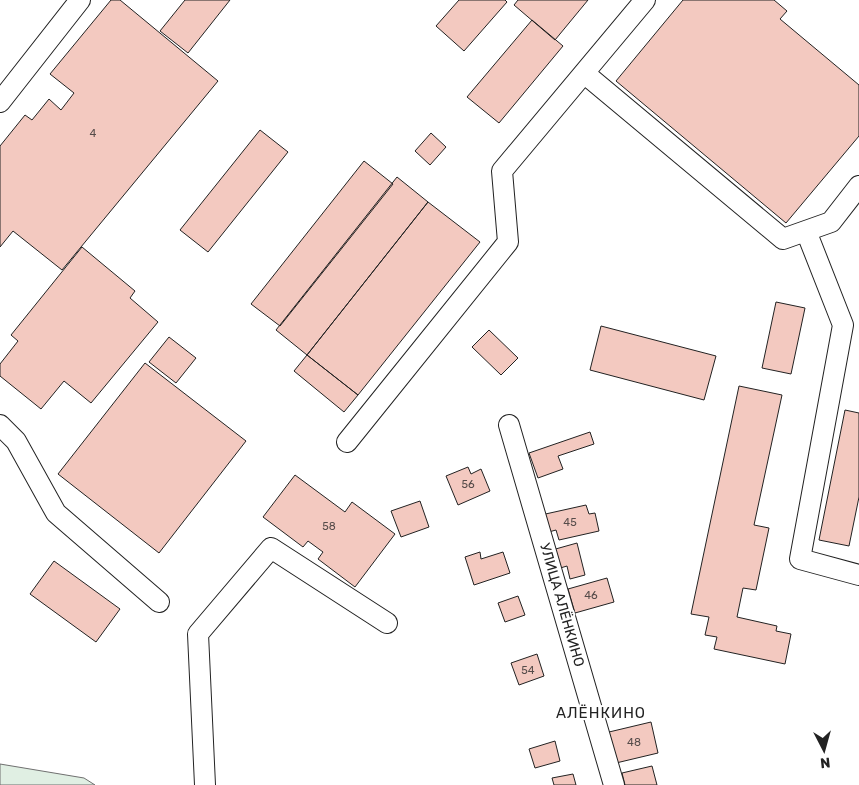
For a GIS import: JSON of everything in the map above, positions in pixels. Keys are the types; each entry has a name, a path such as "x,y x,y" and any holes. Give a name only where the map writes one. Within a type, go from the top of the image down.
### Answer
{"street":[{"path":"0,102 80,0"},
{"path":"348,442 508,242 502,171 645,0"},
{"path":"584,73 783,240 831,222 859,186"},
{"path":"806,231 842,325 800,559 859,575"},
{"path":"0,425 16,440 56,513 160,602"},
{"name":"УЛИЦА АЛЁНКИНО","path":"509,425 614,785"},
{"path":"205,785 198,634 271,548 387,623"}],"green space":[{"path":"0,764 84,778 95,785 0,785"}],"building":[{"path":"111,0 120,0 218,81 62,270 13,231 0,247 0,146 25,115 32,120 49,99 61,110 74,93 50,74"},
{"path":"185,0 230,0 188,53 160,31"},
{"path":"459,0 505,0 507,2 464,51 436,26"},
{"path":"518,0 588,0 555,40 514,5"},
{"path":"683,0 774,0 787,11 780,19 859,85 859,136 786,223 616,81"},
{"path":"532,20 563,46 499,123 467,97"},
{"path":"260,130 288,152 208,252 180,230"},
{"path":"431,133 446,147 430,165 415,151"},
{"path":"364,161 393,184 280,326 251,304"},
{"path":"397,177 428,202 307,355 276,330"},
{"path":"428,202 480,242 358,395 307,355"},
{"path":"82,247 135,291 130,298 158,322 91,403 64,381 41,409 0,376 0,364 18,341 11,335"},
{"path":"776,302 805,308 791,374 762,368"},
{"path":"601,326 716,356 704,400 590,370"},
{"path":"489,330 518,358 501,375 472,347"},
{"path":"169,337 196,358 176,383 149,362"},
{"path":"307,355 358,395 344,412 294,371"},
{"path":"145,363 246,441 159,553 58,474"},
{"path":"739,386 782,395 754,525 769,528 756,590 743,588 737,617 777,626 776,631 791,634 785,664 714,649 717,637 705,635 709,617 691,614"},
{"path":"845,410 859,413 859,497 849,546 819,540"},
{"path":"590,432 594,444 558,456 563,469 538,478 529,453"},
{"path":"468,467 471,474 481,469 490,491 458,505 446,476"},
{"path":"295,475 345,512 352,502 395,534 355,587 318,559 323,552 308,541 303,547 263,517"},
{"path":"420,501 429,527 401,537 391,511"},
{"path":"586,505 589,514 595,513 599,531 559,540 556,530 545,533 541,515"},
{"path":"577,543 585,575 570,579 567,566 557,569 552,550"},
{"path":"480,552 481,559 503,552 510,573 474,585 465,557"},
{"path":"54,561 120,609 96,642 30,594"},
{"path":"607,578 614,602 575,613 568,589"},
{"path":"518,596 525,615 505,622 498,603"},
{"path":"537,654 544,676 519,685 511,663"},
{"path":"651,722 658,753 616,763 609,732"},
{"path":"555,741 560,761 535,768 529,749"},
{"path":"652,766 657,785 625,785 622,773"},
{"path":"573,774 576,785 554,785 552,778"}],"district":[{"name":"АЛЁНКИНО","path":"601,713"}]}
